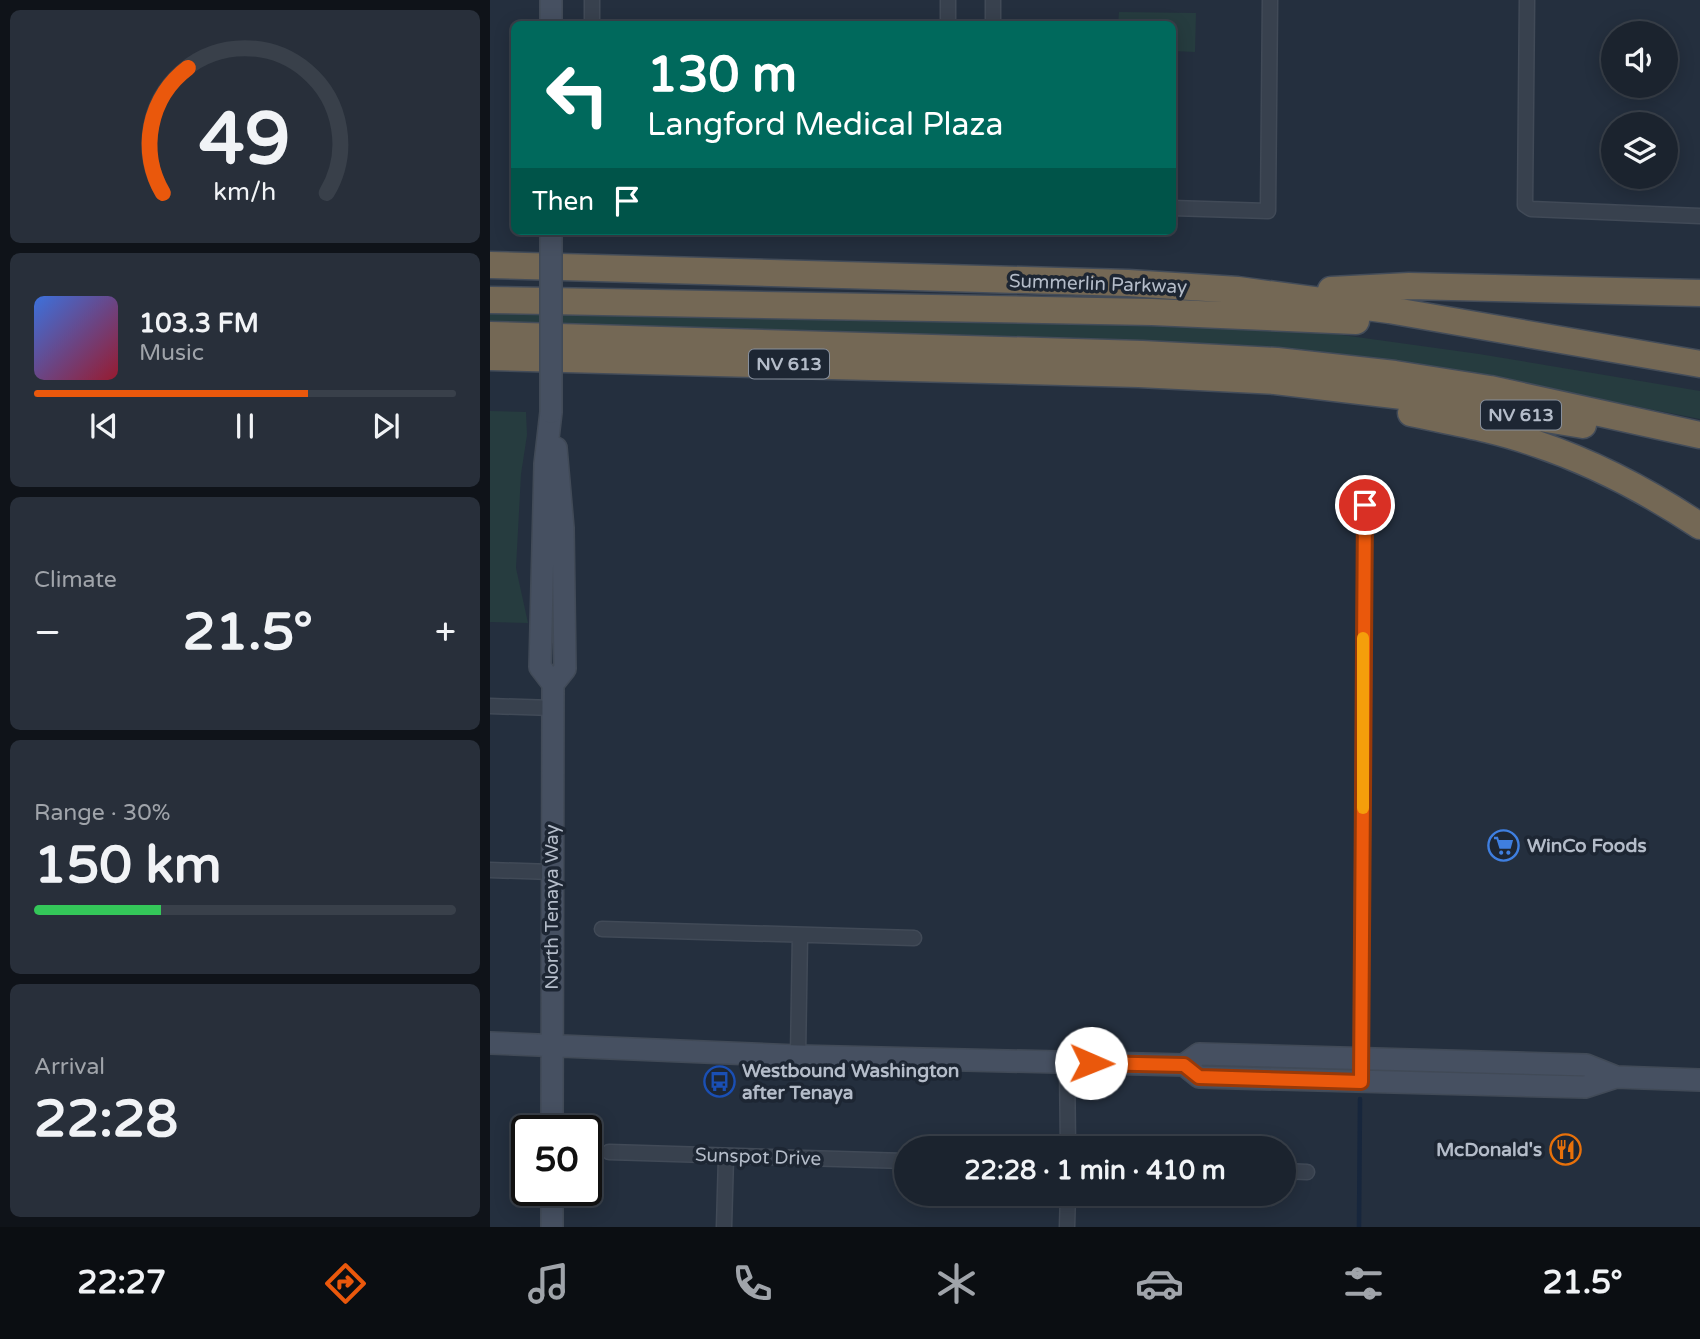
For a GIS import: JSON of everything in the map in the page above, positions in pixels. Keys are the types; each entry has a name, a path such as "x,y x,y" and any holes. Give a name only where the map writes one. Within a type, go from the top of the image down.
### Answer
{"highway":[{"name":"Summerlin Parkway","path":"495,265 1128,283 1260,293 1352,305 1700,364"},
{"path":"1260,293 1409,286 1700,293"},
{"path":"490,300 1152,312 1483,327"},
{"path":"490,335 1153,354 1277,361 1490,388 1700,435"},
{"name":"NV 613","path":"490,357 1035,371 1342,387 1423,398 1700,446"},
{"path":"1259,381 1488,429 1538,444 1631,485 1700,526"}],"main road":[{"path":"551,0 551,21"},
{"name":"North Tenaya Way","path":"551,235 551,464 563,528 565,592 559,676 553,708 552,1115"},
{"name":"North Tenaya Way","path":"551,464 544,494 540,593 550,600 559,676"},
{"path":"544,494 553,526 553,581 559,591 565,592"},
{"path":"490,1044 797,1056 1184,1065 1199,1077 1361,1082 1585,1087 1616,1077"},
{"path":"1184,1065 1199,1054 1586,1065 1616,1077 1700,1080"},
{"path":"552,1206 552,1227"}],"street":[{"path":"592,0 592,21"},
{"path":"948,0 948,21"},
{"path":"993,0 993,21"},
{"path":"1176,208 1268,211 1270,0"},
{"path":"1527,0 1525,205 1531,209 1700,216"},
{"path":"1361,1082 1365,505"},
{"path":"490,706 553,708"},
{"path":"490,870 552,872"},
{"path":"602,929 914,938"},
{"path":"797,1056 800,935"},
{"path":"1067,1062 1068,1136"},
{"name":"Sunspot Drive","path":"609,1152 894,1161"},
{"path":"724,1227 726,1157"},
{"path":"1296,1172 1307,1172"},
{"path":"1067,1227 1068,1206"}],"green space":[{"path":"1119,12 1196,13 1195,52 1176,51 1176,21 1118,21"},
{"path":"490,309 1196,326 1335,334 1479,354 1700,391 1700,419 1516,383 490,326"},
{"path":"490,411 526,412 527,435 521,474 516,568 528,623 490,622"}],"waterway":[{"path":"1359,1227 1360,1099"}],"slow traffic":[{"path":"1363,638 1363,808"}],"place":[{"name":"WinCo Foods","path":"1504,846"},
{"name":"Westbound Washington after Tenaya","path":"719,1082"},
{"name":"McDonald's","path":"1565,1150"}],"route":[{"path":"1091,1063 1184,1065 1199,1077 1361,1082 1365,505"}]}
